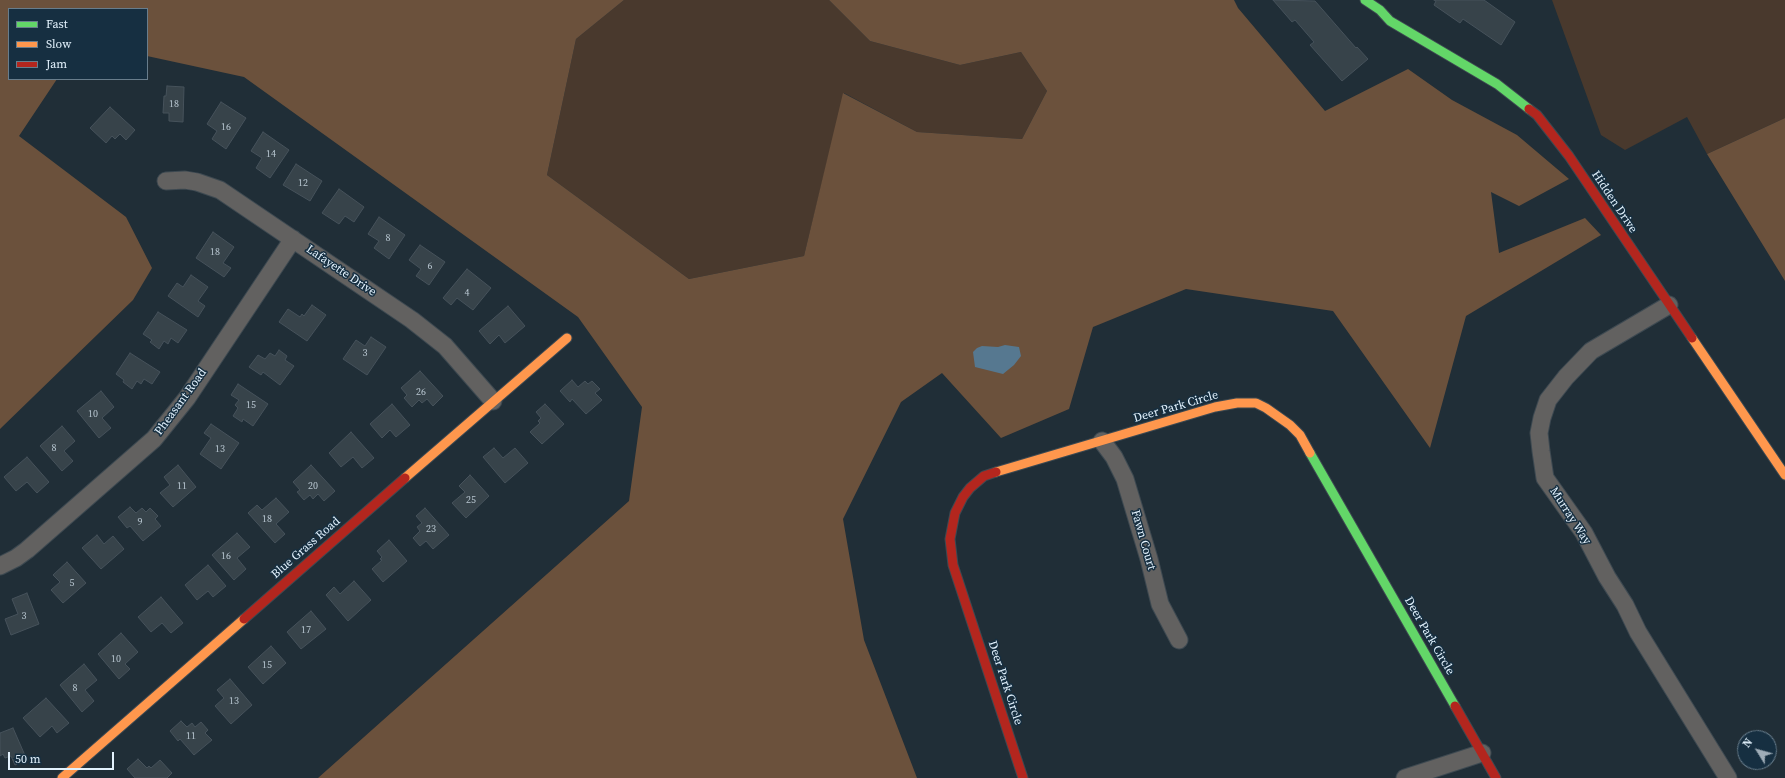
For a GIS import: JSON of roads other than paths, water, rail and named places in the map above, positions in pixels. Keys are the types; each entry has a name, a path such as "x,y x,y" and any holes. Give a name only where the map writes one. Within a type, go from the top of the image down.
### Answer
{"street":[{"name":"Hidden Drive","path":"1365,0 1380,10 1390,21 1497,84 1537,115 1569,156 1785,475"},
{"name":"Lafayette Drive","path":"166,181 184,180 210,185 293,239 425,328 445,346 493,401"},
{"name":"Pheasant Road","path":"0,566 16,558 26,550 161,431 187,398 293,239"},
{"name":"Murray Way","path":"1669,305 1591,351 1566,377 1548,400 1539,433 1541,451 1545,478 1584,533 1607,577 1625,605 1638,632 1728,778"},
{"name":"Blue Grass Road","path":"62,778 567,338"},
{"name":"Deer Park Circle","path":"1023,778 953,565 950,539 955,513 970,488 984,476 1215,407 1237,403 1256,403 1266,408 1290,425 1300,435 1496,778"},
{"name":"Fawn Court","path":"1102,441 1114,457 1125,479 1149,559 1160,604 1179,640"},
{"path":"1405,778 1482,753"}],"water":[{"path":"1005,345 1019,347 1021,356 1014,365 1003,374 975,367 973,352 977,348 982,346 998,347"}]}
